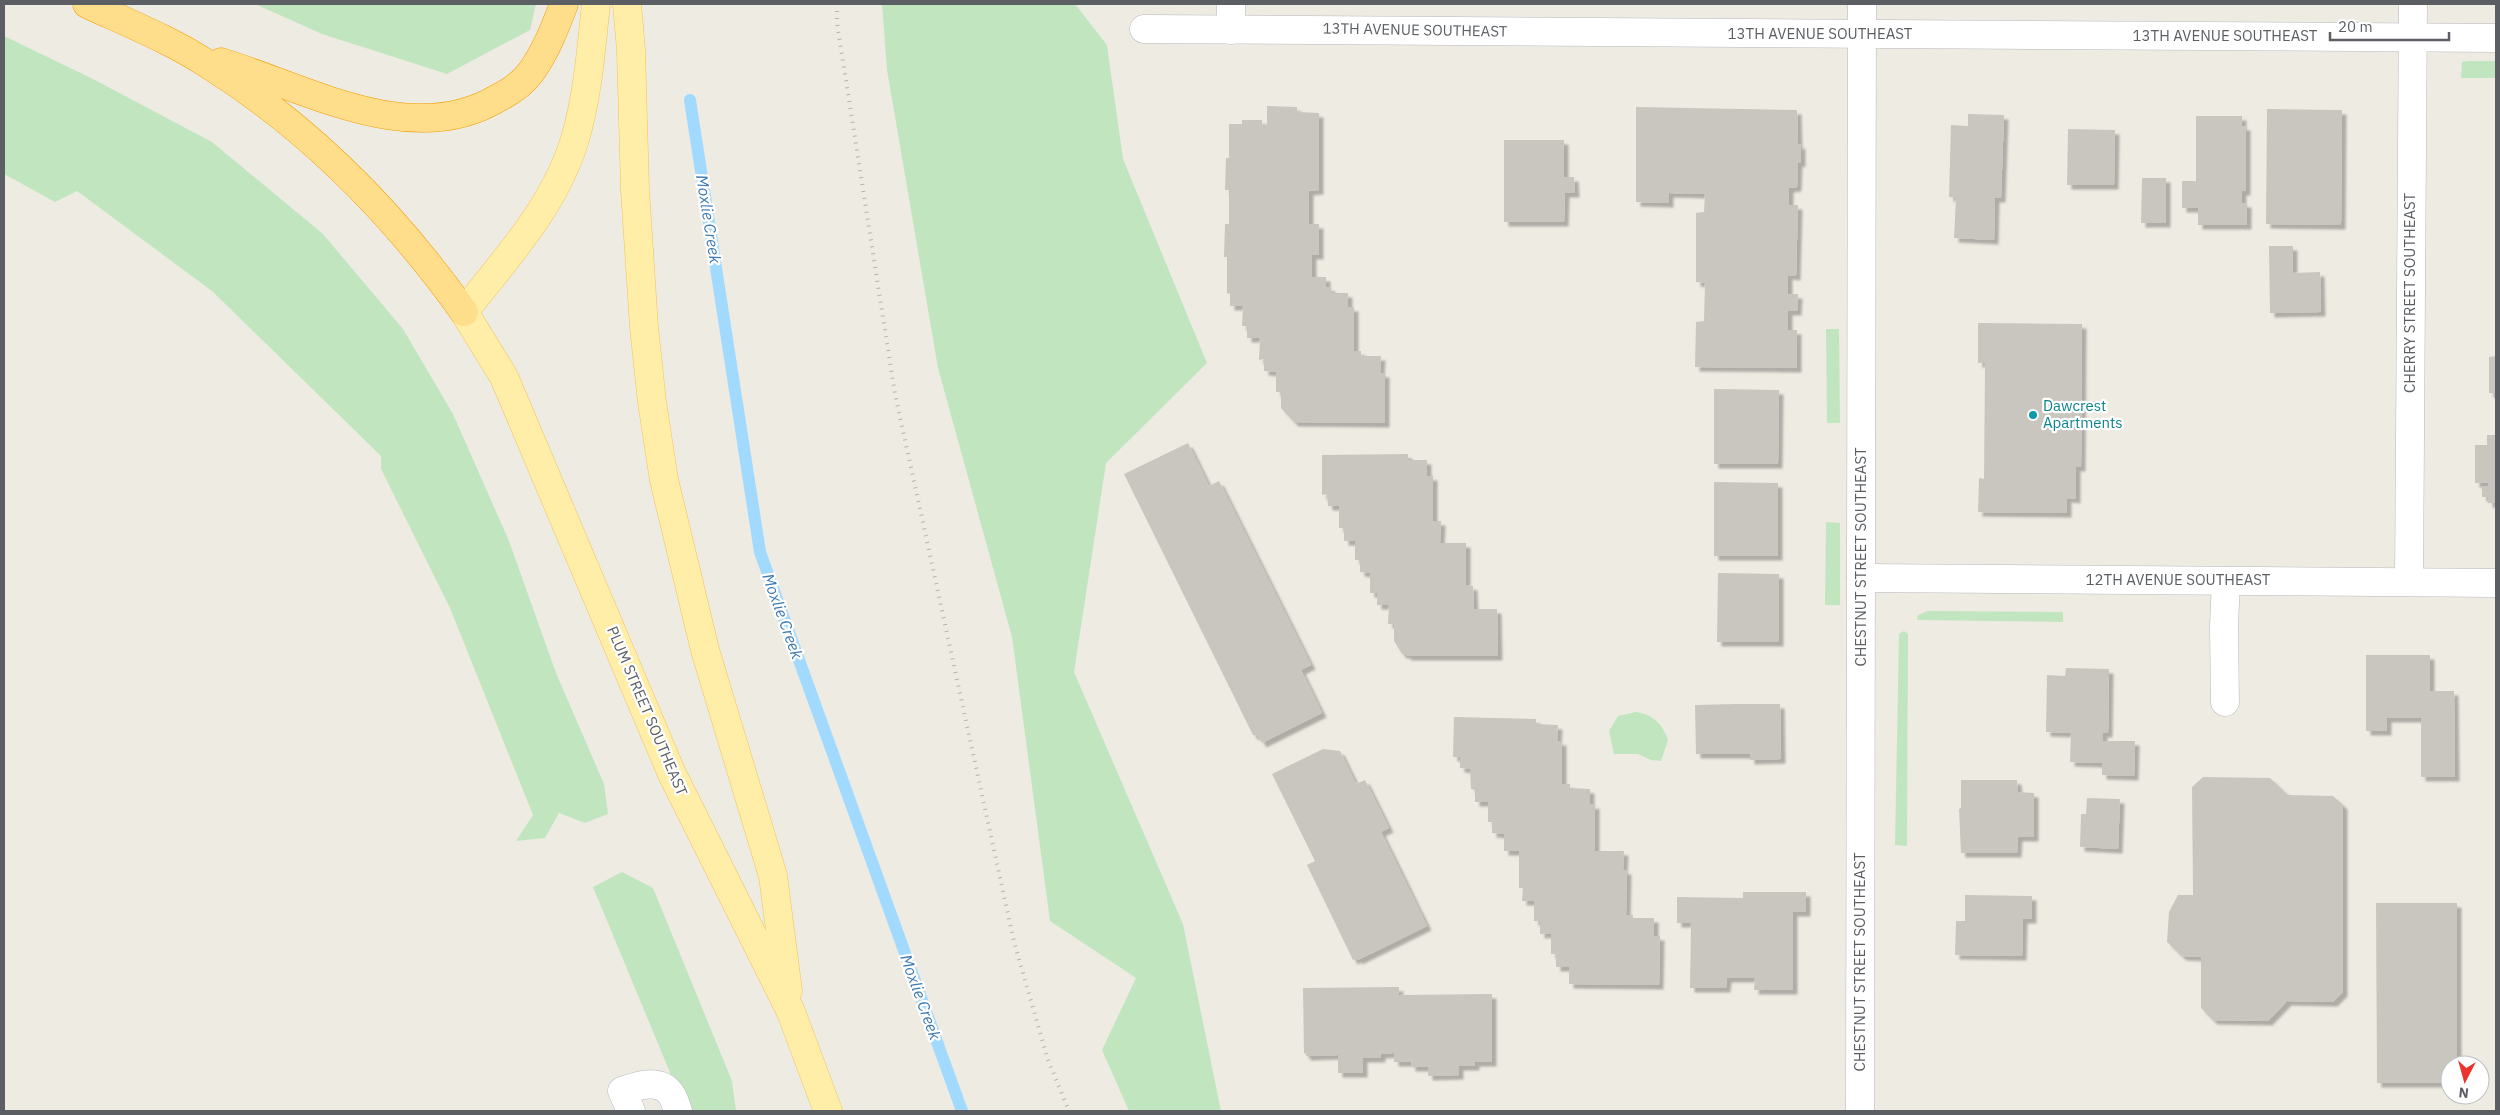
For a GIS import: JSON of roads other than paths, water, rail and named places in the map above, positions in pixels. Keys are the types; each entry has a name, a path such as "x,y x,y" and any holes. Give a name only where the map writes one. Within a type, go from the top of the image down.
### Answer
{"highway":[{"path":"87,4 183,50 208,64 268,104 319,146 364,190 431,266 464,312"},
{"path":"183,50 247,70 329,100 397,118 447,117 489,104 510,91 530,74 548,45 564,4"}],"main road":[{"path":"464,312 535,221 550,197 562,171 575,140 588,82 596,4"},
{"path":"627,4 631,50 635,190 644,328 652,402 664,480 705,650 773,876 791,1012"},
{"name":"PLUM STREET SOUTHEAST","path":"464,312 504,377 672,774 791,1012 824,1109"}],"street":[{"name":"CHESTNUT STREET SOUTHEAST","path":"1860,1111 1862,4"},
{"name":"CHERRY STREET SOUTHEAST","path":"2409,582 2413,4"},
{"name":"13TH AVENUE SOUTHEAST","path":"1144,29 1231,17 1861,34 2496,38"},
{"name":"12TH AVENUE SOUTHEAST","path":"1860,578 2496,582"},
{"path":"2225,702 2224,626 2226,581"},
{"path":"631,1111 622,1091 643,1083 659,1086 670,1092 678,1111"}],"waterway":[{"name":"Moxlie Creek","path":"690,100 760,552 962,1111"}],"railway":[{"path":"837,4 837,23 895,394 1014,942 1048,1060 1069,1111"}],"place":[{"name":"Dawcrest Apartments","path":"2033,415"}]}
